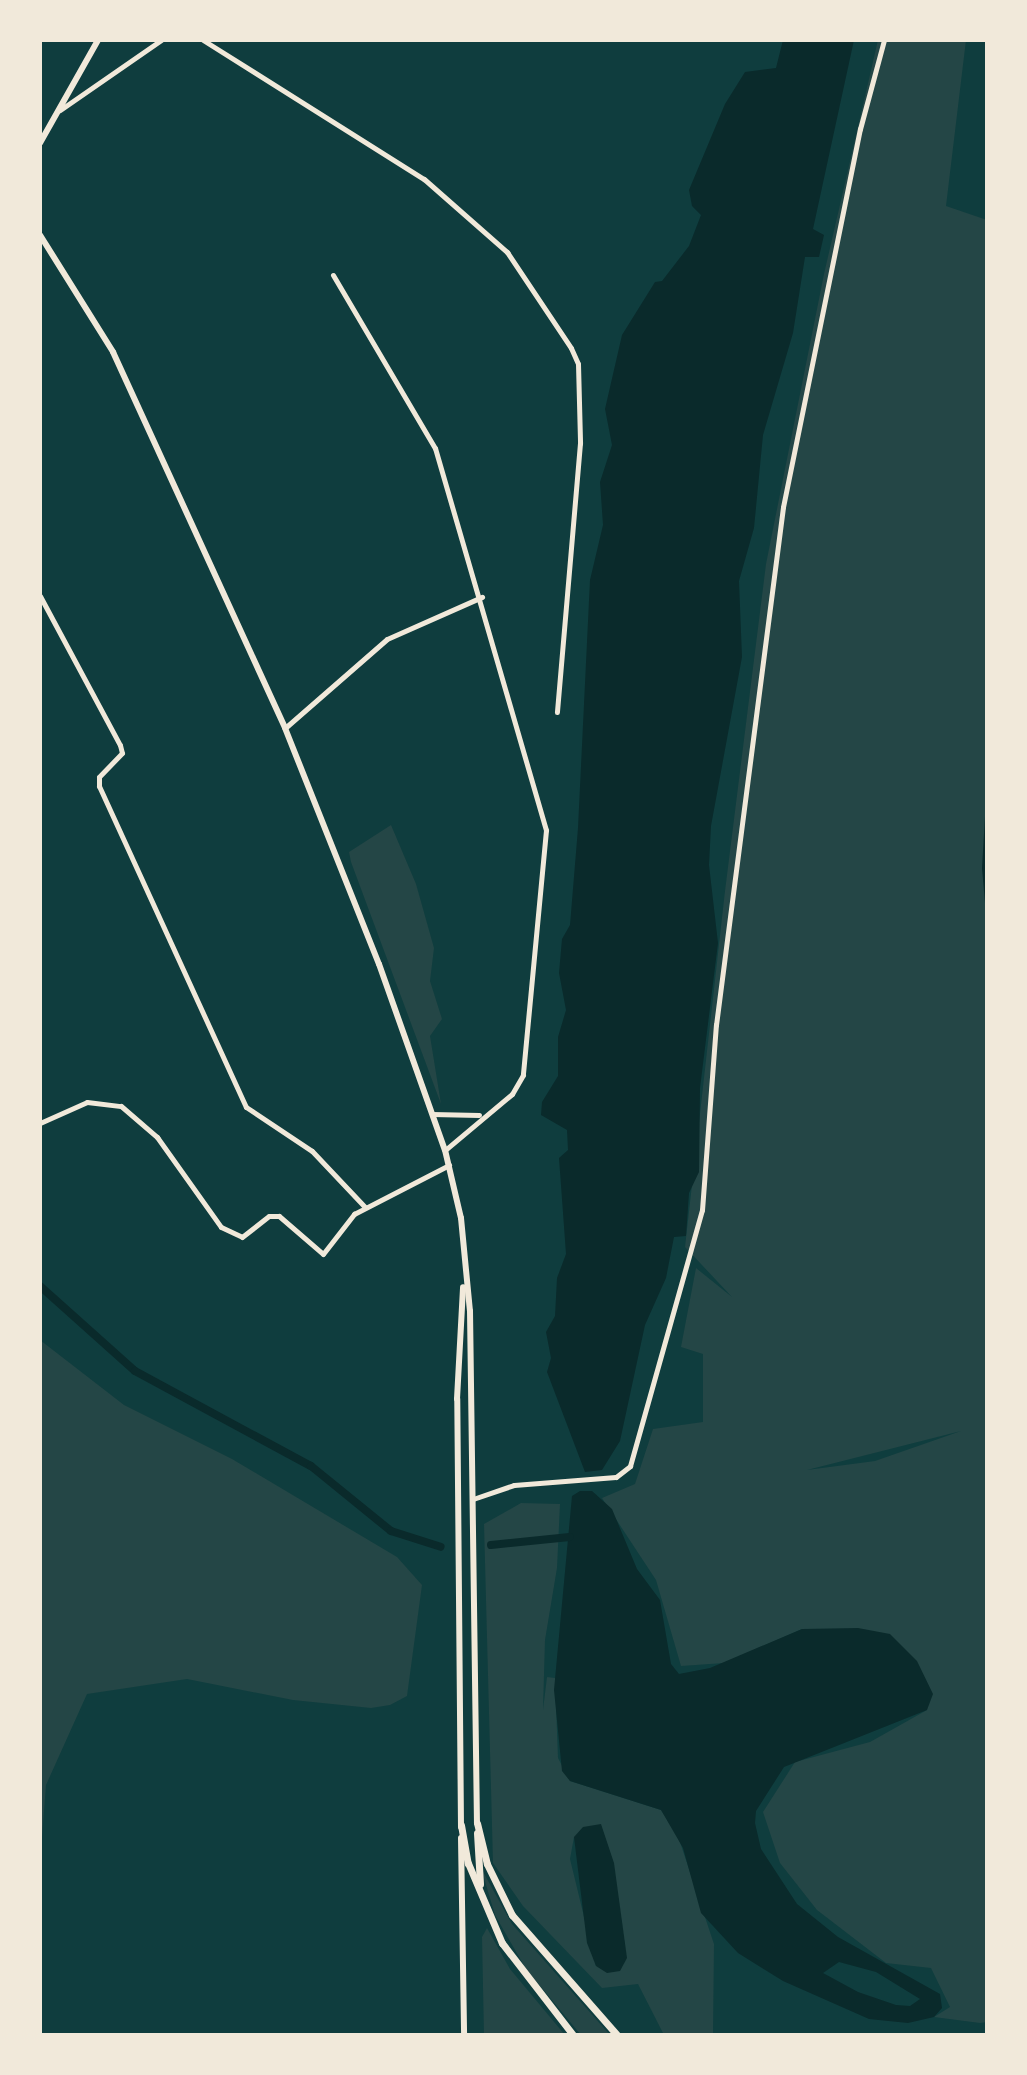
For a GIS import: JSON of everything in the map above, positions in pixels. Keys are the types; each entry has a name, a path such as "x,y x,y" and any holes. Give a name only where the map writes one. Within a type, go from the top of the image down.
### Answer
{"main road":[{"path":"477,1823 476,1865 484,1907"},
{"path":"477,1823 487,1864 512,1915 617,2035"},
{"path":"461,1825 484,1907 520,1972 573,2035"}],"street":[{"path":"40,143 98,40"},
{"path":"60,110 161,40"},
{"path":"203,40 435,188 525,273 571,348 578,364 580,443 557,712"},
{"path":"473,1499 514,1485 616,1477 630,1466 702,1210 716,1025 783,507 860,129 884,40"},
{"path":"40,235 126,378 285,728 445,1150 465,1271 473,1499 477,1823"},
{"path":"333,275 435,448 482,597 503,689 539,792 546,851 523,1075 512,1094 480,1115 466,1135 445,1150"},
{"path":"40,596 120,745 122,753 99,777 99,786 246,1107 312,1151 365,1207"},
{"path":"285,728 387,639 482,597"},
{"path":"40,1123 95,1101 129,1110 157,1137 206,1211 239,1237 275,1215 312,1249 328,1253 344,1224 365,1207 449,1165"},
{"path":"432,1114 480,1115"},
{"path":"464,2035 457,1399 465,1271"},
{"path":"460,1682 475,1681"}],"shaded area":[{"path":"783,40 854,40 813,229 824,235 819,257 805,257 793,333 763,435 754,528 739,581 742,657 711,826 709,865 718,943 700,1088 699,1172 689,1193 686,1236 674,1237 666,1278 645,1325 620,1441 602,1470 585,1472 547,1372 551,1358 546,1332 555,1316 557,1278 566,1254 559,1158 568,1150 567,1130 541,1115 542,1102 558,1076 558,1037 566,1010 559,973 562,939 570,925 578,828 590,580 603,525 600,482 612,445 605,409 622,335 655,282 662,281 689,246 701,215 692,206 689,190 725,104 745,72 776,68"},
{"path":"878,40 966,40 946,206 987,220 987,2022 980,2023 934,2017 950,2007 931,1968 886,1963 817,1910 780,1863 763,1812 795,1762 870,1742 927,1710 802,1629 724,1663 681,1666 656,1580 602,1498 635,1484 653,1429 703,1422 703,1354 681,1347 696,1268 732,1297 685,1247 766,564 824,274","holes":["961,1431 875,1461 807,1470"]},
{"path":"987,783 987,926 982,868"},
{"path":"391,825 416,884 434,948 430,981 442,1019 430,1036 441,1104 349,852"},
{"path":"40,1340 124,1405 232,1459 397,1557 422,1585 407,1696 390,1705 371,1708 293,1700 187,1679 87,1694 46,1785 40,1864"},
{"path":"580,1491 592,1491 612,1509 637,1569 660,1600 671,1664 679,1674 710,1668 802,1629 858,1628 890,1634 917,1661 933,1694 927,1710 784,1767 756,1811 755,1823 761,1849 797,1904 838,1937 940,1994 942,2008 934,2017 908,2023 869,2019 783,1981 738,1953 701,1913 683,1848 661,1810 570,1781 562,1771 554,1690 572,1496","holes":["839,1962 876,1972 920,1999 910,2006 896,2005 858,1992 823,1973"]},
{"path":"521,1503 560,1504 557,1568 545,1640 543,1710 547,1677 555,1678 558,1758 570,1781 661,1810 678,1836 714,1944 713,2035 664,2035 638,1984 602,1988 523,1906 493,1863 484,1524","holes":["574,1837 617,1905 625,1945 596,1966 570,1859"]},
{"path":"601,1824 614,1863 627,1958 620,1971 607,1973 596,1966 587,1943 574,1837 583,1827"},
{"path":"481,1868 512,1924 610,2035 581,2035 526,1969 495,1915"},
{"path":"487,1928 510,1969 565,2035 484,2035 482,1937"}],"waterway":[{"path":"40,1286 135,1371 311,1466 391,1531 441,1547"},
{"path":"491,1545 570,1537"}]}
